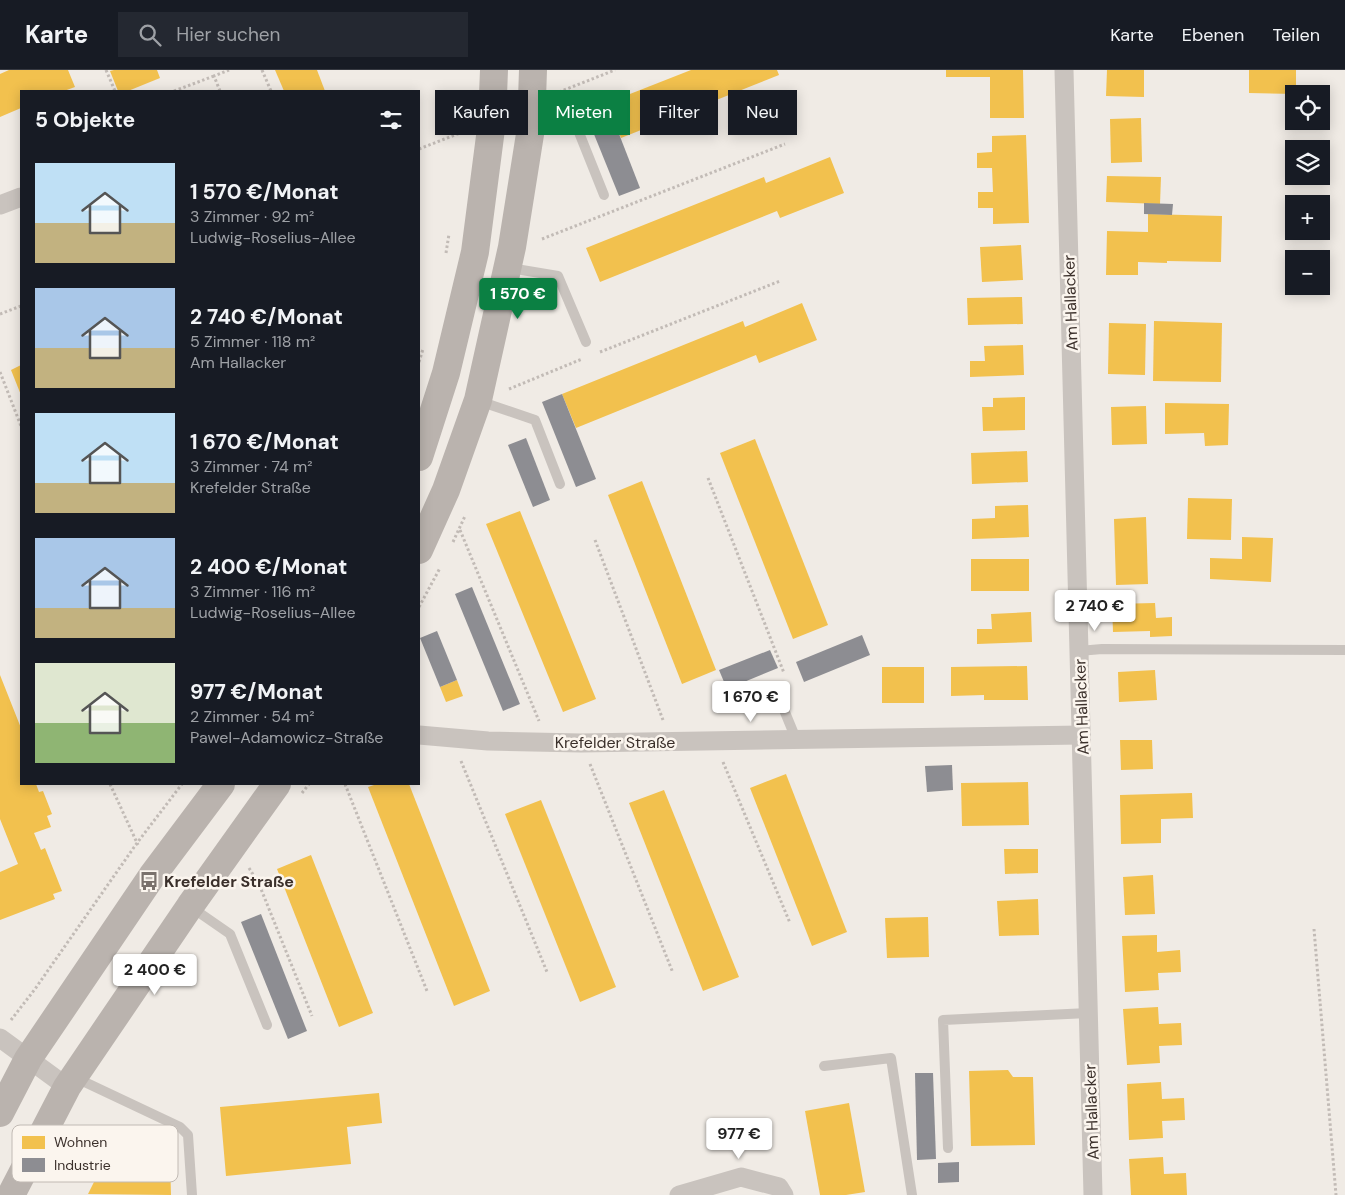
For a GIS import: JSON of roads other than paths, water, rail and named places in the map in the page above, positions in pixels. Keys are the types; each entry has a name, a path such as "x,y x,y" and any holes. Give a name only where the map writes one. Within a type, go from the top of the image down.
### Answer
{"main road":[{"path":"420,454 446,373 475,252 479,122 494,70"},
{"path":"420,548 446,490 478,400 509,268 531,128 533,70"},
{"path":"0,1113 28,1060 152,876 220,785"},
{"path":"48,1125 70,1082 190,906 276,785"},
{"path":"11,1195 18,1182"}],"street":[{"name":"Am Hallacker","path":"1064,70 1093,1195"},
{"path":"0,205 20,197"},
{"name":"Krefelder Straße","path":"420,735 453,739 582,743 1081,735"},
{"path":"5,1030 28,1060 70,1082"},
{"path":"679,1195 740,1177 778,1187 784,1195"}],"lane":[{"path":"531,128 578,130 604,195"},
{"path":"509,268 558,276 586,342"},
{"path":"478,400 535,420 560,484"},
{"path":"1079,651 1112,649 1345,650"},
{"path":"740,701 774,688 796,740"},
{"path":"190,906 230,934 267,1025"},
{"path":"948,1148 943,1020 1088,1013"},
{"path":"824,1066 891,1058 912,1195"},
{"path":"70,1082 178,1125"},
{"path":"178,1125 188,1136 192,1195"}],"place":[{"name":"Krefelder Straße","path":"149,881"}]}
